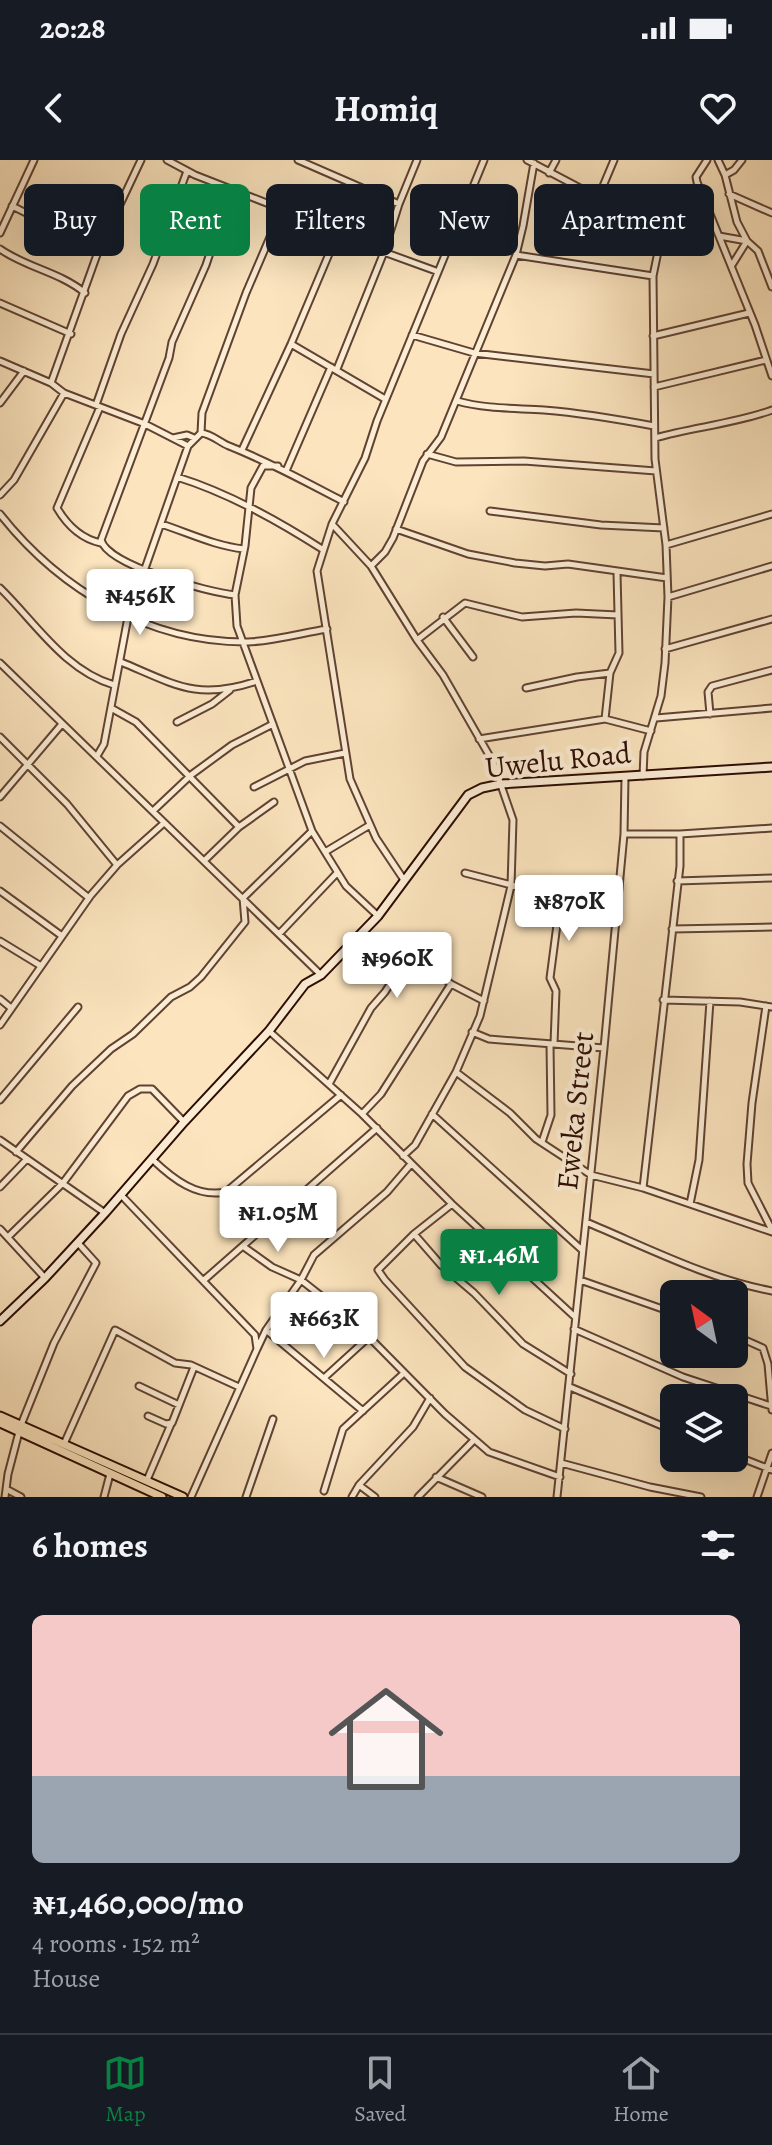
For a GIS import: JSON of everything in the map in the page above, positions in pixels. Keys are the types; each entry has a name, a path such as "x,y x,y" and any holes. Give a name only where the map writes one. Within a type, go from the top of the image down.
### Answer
{"main road":[{"path":"0,1422 63,1445 183,1497"},
{"path":"21,1428 162,1497"}],"street":[{"path":"0,233 34,160"},
{"path":"124,196 141,160"},
{"path":"167,160 217,184"},
{"path":"298,160 399,204"},
{"path":"394,220 417,160"},
{"path":"404,880 370,825 350,779 338,719 317,571 332,524 365,458 436,271 484,160"},
{"path":"527,160 571,184"},
{"path":"549,173 556,160"},
{"path":"604,184 614,160"},
{"path":"707,160 696,177 697,182 772,376"},
{"path":"718,160 737,222 747,241 758,251 772,287"},
{"path":"725,175 742,160"},
{"path":"518,245 534,163"},
{"path":"187,171 153,264 121,334 98,406 57,508 77,532 101,543 145,572 235,595"},
{"path":"728,193 772,213"},
{"path":"12,206 24,212"},
{"path":"719,236 747,241"},
{"path":"731,266 747,241"},
{"path":"201,433 202,413 266,246"},
{"path":"0,249 28,265 62,278 85,293"},
{"path":"518,255 653,276"},
{"path":"51,383 97,256"},
{"path":"101,543 169,358 172,342 209,256"},
{"path":"242,450 328,256"},
{"path":"286,471 382,256"},
{"path":"394,256 436,271"},
{"path":"371,566 385,552 427,454 441,437 516,256"},
{"path":"643,776 644,752 661,696 668,597 654,426 653,276 657,256"},
{"path":"0,303 71,334"},
{"path":"653,336 750,313"},
{"path":"412,335 474,353 654,374"},
{"path":"291,344 385,399"},
{"path":"654,387 766,360"},
{"path":"0,361 51,383 64,393 145,424 188,446"},
{"path":"0,403 24,371"},
{"path":"0,495 14,480 64,393"},
{"path":"457,401 498,409 602,416 654,426"},
{"path":"655,438 692,428 717,426 772,410"},
{"path":"97,756 104,744 128,617 188,446 194,438 201,433 208,434 278,466 344,502"},
{"path":"173,438 187,435 194,438"},
{"path":"427,454 456,462 524,461 656,471"},
{"path":"261,458 263,466 251,488 235,595 237,626 312,831 337,873 378,916"},
{"path":"263,466 278,466"},
{"path":"177,477 218,491 322,549"},
{"path":"490,511 601,525 664,528"},
{"path":"0,514 45,563 68,582 128,617 158,629 195,638 242,641 327,629"},
{"path":"666,545 772,514"},
{"path":"161,524 212,543 244,549"},
{"path":"332,524 371,566 417,640 443,675 501,784 513,820 511,886 484,1001 456,1072 415,1145 403,1156"},
{"path":"396,529 468,554 515,563 545,566 568,564 667,578"},
{"path":"668,597 772,566"},
{"path":"605,719 610,673 619,653 617,573"},
{"path":"0,588 76,667 114,685"},
{"path":"417,640 465,603 522,617 576,613 618,615"},
{"path":"443,617 473,657"},
{"path":"665,649 772,619"},
{"path":"121,662 178,688 231,690"},
{"path":"0,663 321,975"},
{"path":"710,714 708,692 712,686 772,670"},
{"path":"526,688 610,673"},
{"path":"177,722 231,690 257,681"},
{"path":"111,708 136,722 239,827"},
{"path":"656,718 772,708"},
{"path":"479,739 605,719 651,731"},
{"path":"0,797 62,724"},
{"path":"153,811 191,775 232,745 273,724"},
{"path":"0,737 67,804 117,865"},
{"path":"254,787 305,761 345,753"},
{"name":"Uwelu Road","path":"0,1321 45,1278 153,1160 269,1031 305,984 321,975 378,916 468,795 501,784 772,767"},
{"name":"Eweka Street","path":"557,1497 604,1048 624,834 625,777"},
{"path":"205,860 239,827 274,802"},
{"path":"0,1025 89,898 117,865 164,823"},
{"path":"325,852 370,825"},
{"path":"0,827 89,898"},
{"path":"624,834 772,828"},
{"path":"243,898 312,831"},
{"path":"643,1188 680,834"},
{"path":"279,934 337,873"},
{"path":"465,873 550,895 618,897"},
{"path":"677,881 772,878"},
{"path":"0,891 62,936"},
{"path":"542,1142 551,1115 556,991 550,978 561,894"},
{"path":"16,1152 72,1086 111,1049 133,1034 171,997 201,977 245,922 243,898"},
{"path":"672,929 772,927"},
{"path":"0,941 41,966"},
{"path":"329,1084 371,1008 407,960 417,957 451,984 484,1001"},
{"path":"362,1114 381,1094 451,984"},
{"path":"0,999 11,1008"},
{"path":"663,1000 753,1003 769,1007 752,1103 748,1183 772,1231"},
{"path":"690,1204 699,1160 710,1001"},
{"path":"0,1100 78,1007"},
{"path":"269,1031 377,1128 452,1204 575,1318"},
{"path":"472,1032 489,1039 604,1048"},
{"path":"456,1072 542,1142 591,1175 643,1188 772,1231"},
{"path":"8,1237 63,1183 128,1096 140,1089 152,1089 184,1122"},
{"path":"153,1160 169,1175 194,1190 212,1195 226,1192 341,1095"},
{"path":"431,1114 582,1250"},
{"path":"204,1280 377,1128"},
{"path":"0,1140 105,1213"},
{"path":"0,1187 26,1160"},
{"path":"191,1497 266,1330 301,1280 314,1255 387,1192 411,1164"},
{"path":"121,1195 255,1335 257,1349"},
{"path":"452,1204 414,1234 378,1270 465,1367 525,1410 565,1429"},
{"path":"586,1222 667,1256 754,1288 772,1291"},
{"path":"0,1229 45,1278"},
{"path":"414,1234 441,1265 474,1293 523,1344 571,1374"},
{"path":"21,1497 6,1494 8,1474 21,1428 54,1343 96,1263 77,1242"},
{"path":"244,1247 272,1267 301,1280 369,1337 489,1452 560,1477"},
{"path":"580,1280 660,1308"},
{"path":"574,1329 669,1371 772,1408 770,1363 762,1346 748,1340"},
{"path":"63,1445 115,1330 175,1363 194,1367 239,1387"},
{"path":"266,1330 363,1411"},
{"path":"324,1378 369,1337"},
{"path":"147,1481 194,1367"},
{"path":"324,1491 343,1429 404,1373"},
{"path":"139,1386 179,1405"},
{"path":"570,1387 660,1425"},
{"path":"352,1497 359,1485 413,1427 430,1398"},
{"path":"148,1416 166,1424 172,1423"},
{"path":"246,1497 273,1419"},
{"path":"418,1497 474,1440"},
{"path":"757,1497 770,1469 772,1453"},
{"path":"748,1460 770,1469"},
{"path":"561,1463 701,1497"},
{"path":"104,1497 110,1474"},
{"path":"436,1477 482,1497"},
{"path":"359,1485 375,1497"}]}
